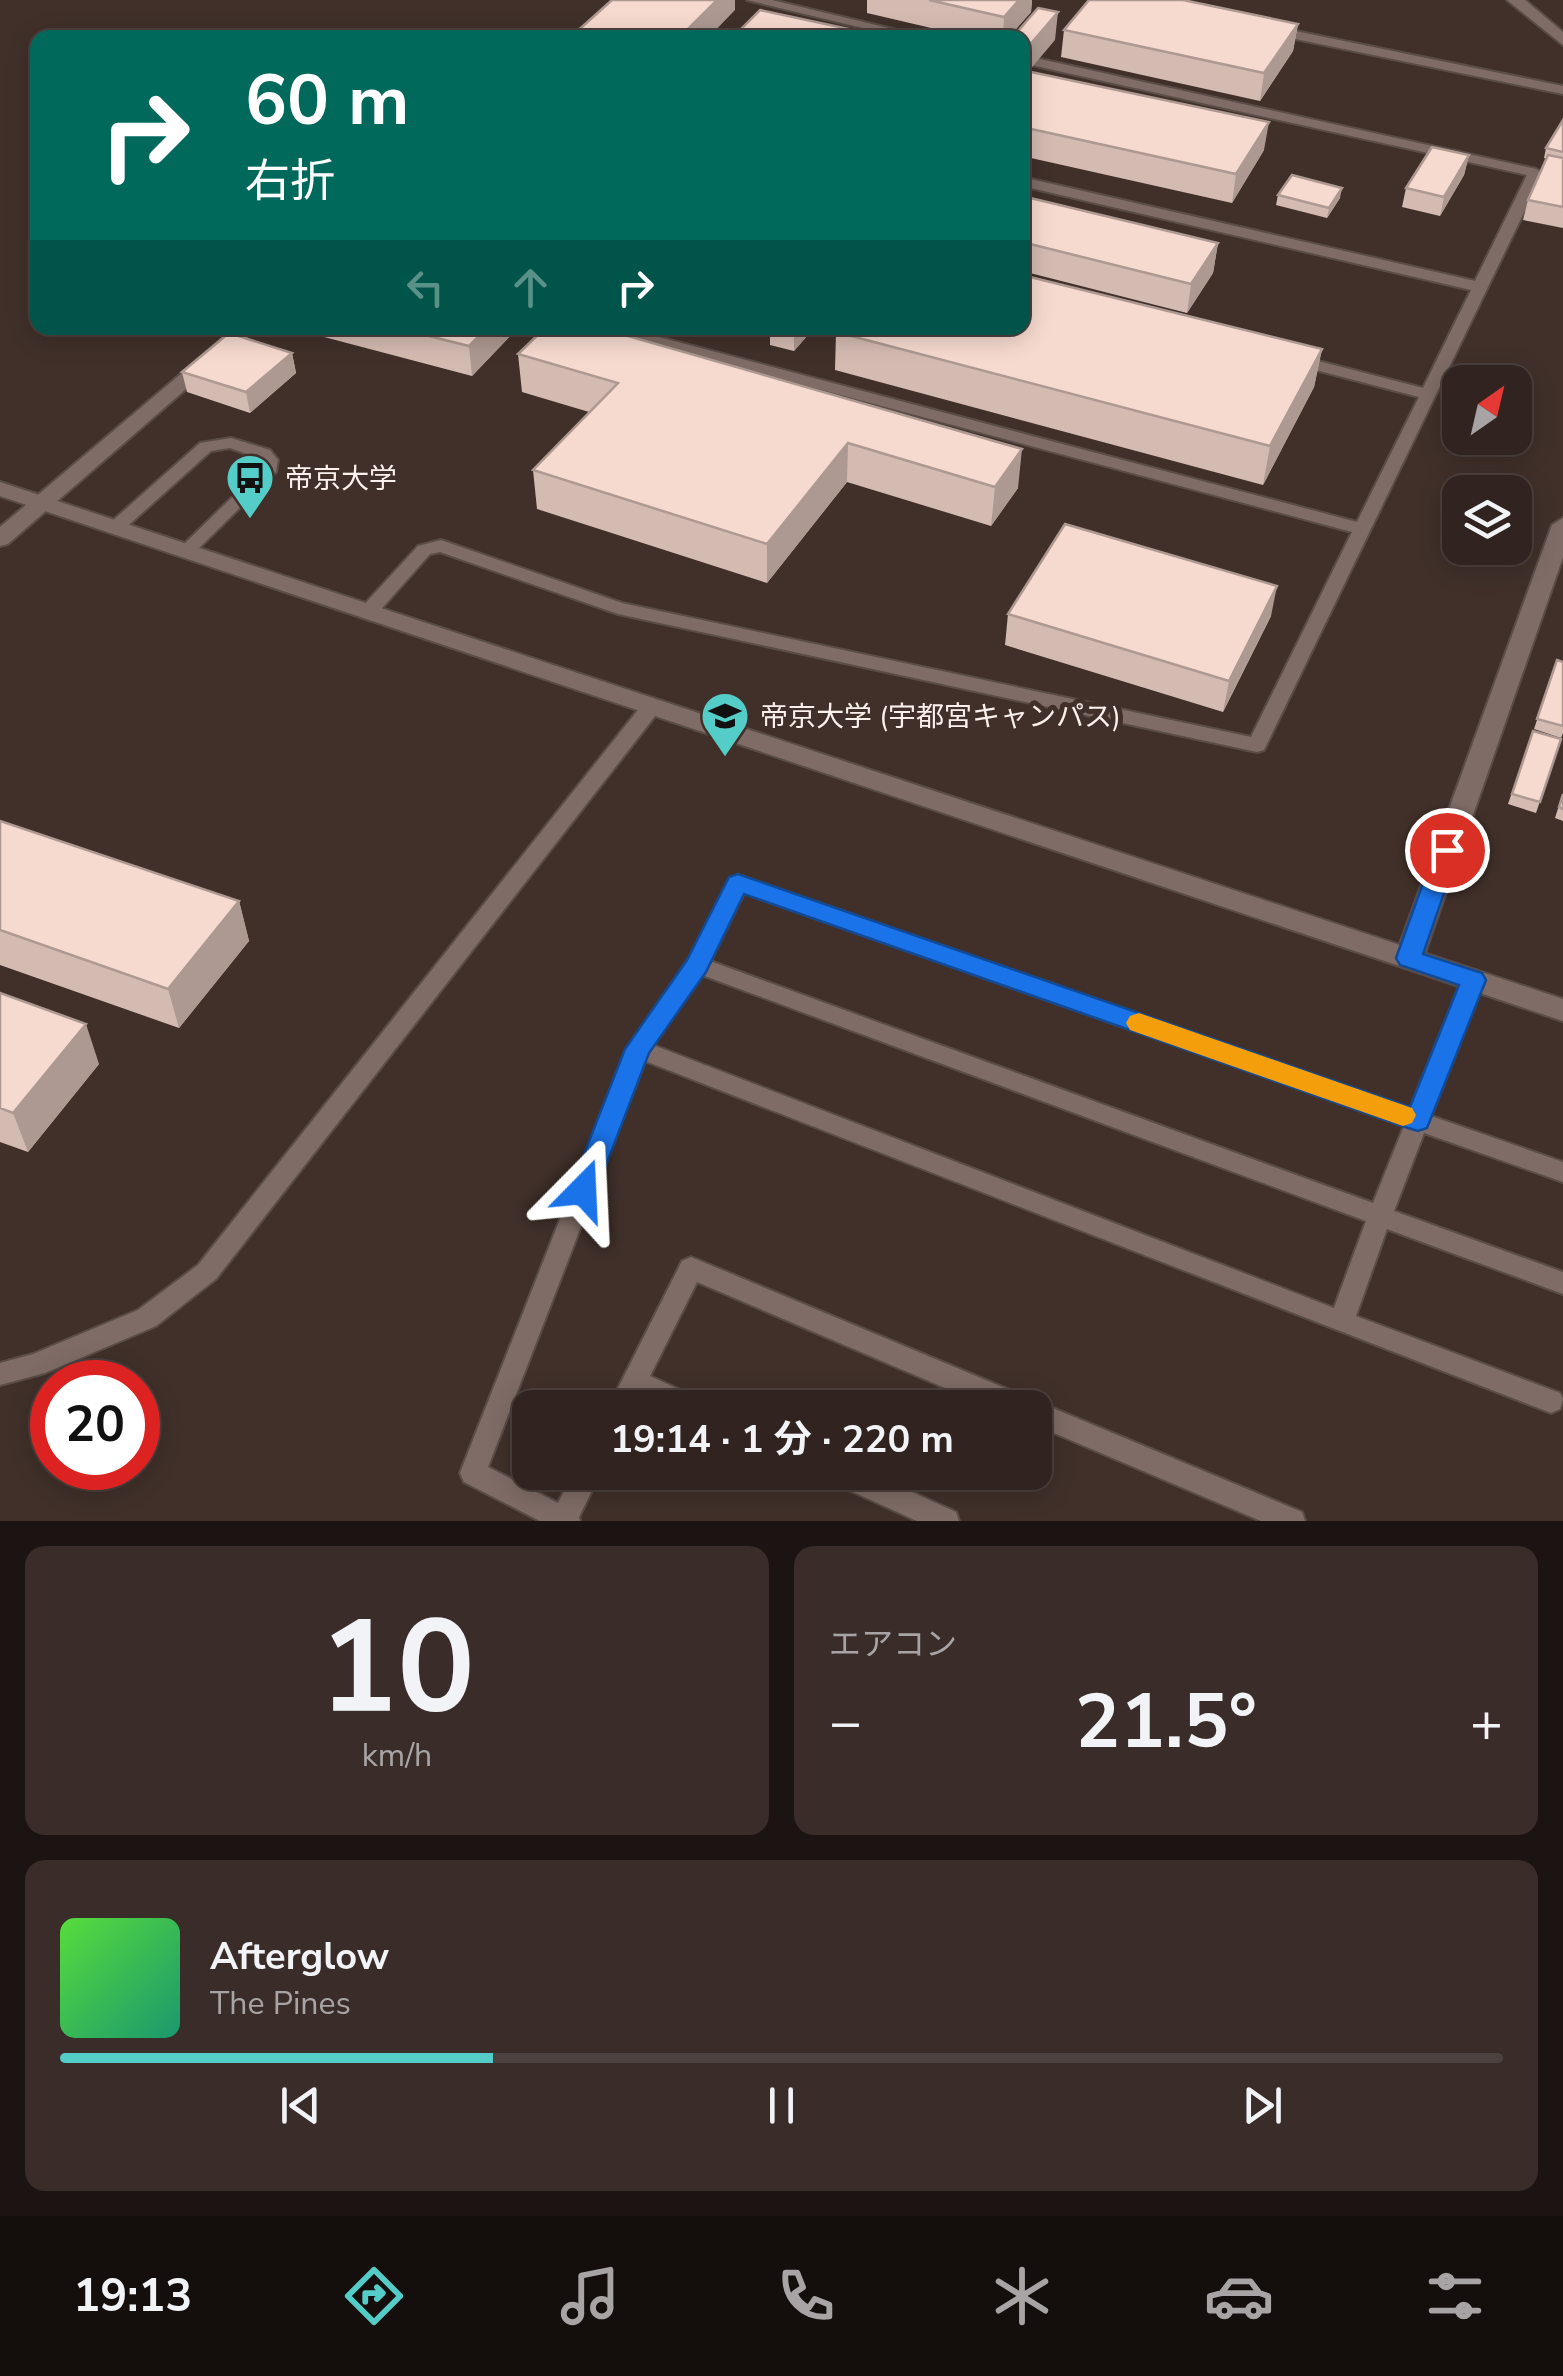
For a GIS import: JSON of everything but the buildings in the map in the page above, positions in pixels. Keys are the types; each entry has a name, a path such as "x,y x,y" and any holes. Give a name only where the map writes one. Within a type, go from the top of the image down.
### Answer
{"street":[{"path":"1516,0 1563,40"},
{"path":"0,539 238,335"},
{"path":"0,489 1563,1010"},
{"path":"1409,958 1563,524"}],"lane":[{"path":"754,0 888,30"},
{"path":"1258,27 1563,90"},
{"path":"368,612 424,550 441,546 618,608 1257,745 1536,173 1030,62"},
{"path":"1030,183 1480,287"},
{"path":"634,335 1362,530"},
{"path":"1274,355 1428,394"},
{"path":"116,528 206,447 232,443 264,454 269,460 267,472 186,551"},
{"path":"0,1374 36,1365 147,1318 207,1272 652,706"},
{"path":"580,1490 566,1520 474,1474 638,1049 697,965 738,883 1563,1172"},
{"path":"697,965 1563,1283"},
{"path":"1341,1322 1473,980"},
{"path":"638,1049 1551,1401"},
{"path":"631,1390 692,1268 980,1390"},
{"path":"635,1382 653,1390"},
{"path":"1052,1420 1292,1521"},
{"path":"878,1490 946,1521"}],"slow traffic":[{"path":"1139,1023 1403,1115"}],"place":[{"name":"帝京大学","path":"250,520"},
{"name":"帝京大学 (宇都宮キャンパス)","path":"725,758"}],"route":[{"path":"583,1190 638,1049 697,965 738,883 1418,1120 1473,980 1409,958 1447,850"}]}
